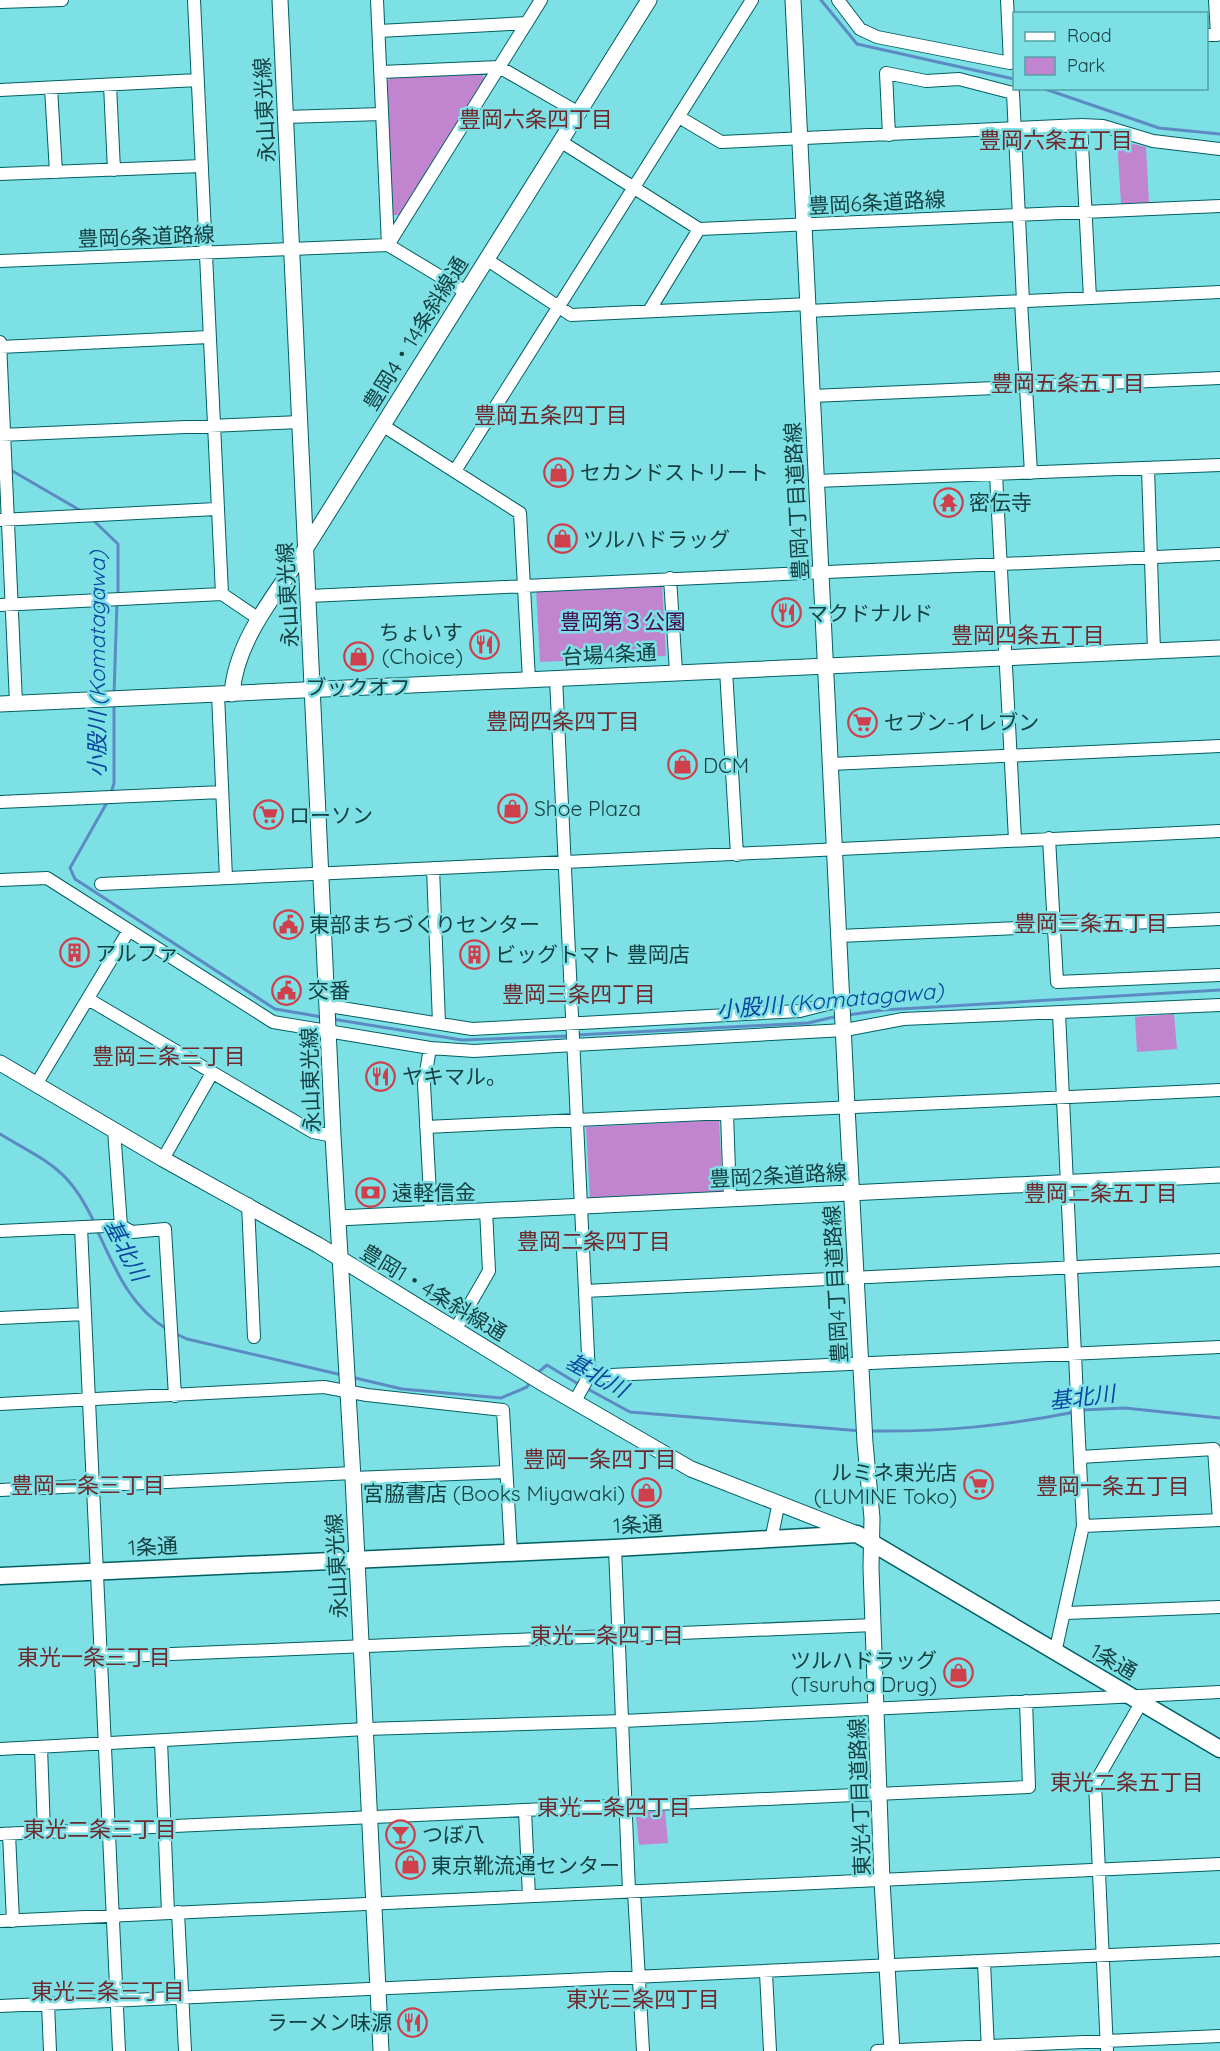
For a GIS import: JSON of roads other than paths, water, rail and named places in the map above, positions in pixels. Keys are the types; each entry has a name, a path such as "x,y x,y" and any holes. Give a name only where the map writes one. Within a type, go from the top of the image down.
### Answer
{"main road":[{"name":"1条通","path":"0,1576 771,1540 864,1538 1220,1749"}],"street":[{"path":"0,2 62,0"},
{"path":"194,0 212,426 222,594"},
{"name":"永山東光線","path":"280,0 329,1009 333,1136 342,1260 381,2051"},
{"path":"377,0 388,245"},
{"path":"388,245 541,0"},
{"name":"豊岡4・14条斜線通","path":"225,694 240,654 259,619 306,549 649,0"},
{"path":"455,471 752,0"},
{"name":"豊岡4丁目道路線","path":"793,0 834,850 845,1027 847,1107 865,1443 872,1518 864,1538"},
{"path":"838,0 860,29 877,37 1010,63 1012,44 1007,0"},
{"path":"1208,35 1216,35 1215,0"},
{"path":"379,31 528,23"},
{"path":"381,72 499,67 579,113"},
{"path":"889,135 886,73 926,81 959,79 1013,93 1030,473"},
{"path":"0,90 198,80"},
{"path":"110,85 114,170"},
{"path":"51,88 56,172"},
{"path":"285,117 382,114"},
{"path":"679,117 721,142 1081,125 1104,126 1153,141 1220,149"},
{"path":"1081,125 1090,298"},
{"path":"560,141 699,229 649,311"},
{"path":"0,174 202,166"},
{"name":"豊岡6条道路線","path":"699,229 1220,206"},
{"path":"388,245 466,292"},
{"name":"豊岡6条道路線","path":"0,261 388,245"},
{"path":"486,259 571,315 1022,301 1220,292"},
{"path":"0,347 209,337"},
{"path":"0,342 6,605 16,703"},
{"path":"812,396 1220,378"},
{"path":"2,435 300,422"},
{"path":"382,425 520,513 529,680"},
{"path":"816,481 1220,465"},
{"path":"1148,468 1154,651"},
{"path":"996,474 1015,840"},
{"path":"4,520 216,509"},
{"path":"309,596 1220,554"},
{"path":"670,578 676,672"},
{"path":"6,605 222,594 259,619"},
{"name":"台場4条通","path":"0,704 1220,648"},
{"path":"726,670 736,855"},
{"path":"556,678 585,1291 583,1387 861,1365 1220,1347"},
{"path":"225,694 222,792 226,878"},
{"path":"831,764 1220,746"},
{"path":"0,802 222,792"},
{"path":"101,884 1220,831"},
{"path":"1049,838 1058,982 1220,975"},
{"path":"433,868 439,1023"},
{"path":"0,880 47,878 273,1022 430,1048 474,1051 573,1034 800,1011 843,1003"},
{"path":"839,936 1220,919"},
{"path":"37,1083 129,930"},
{"path":"88,999 313,1132 333,1136"},
{"path":"329,1009 472,1029 573,1034 845,1027 903,1019 1220,1005"},
{"path":"1055,1653 1066,1613 1083,1526 1059,1013"},
{"path":"430,1048 424,1084 431,1213"},
{"name":"豊岡1・4条斜線通","path":"1,1065 37,1083 163,1159 248,1204 544,1384 583,1387 691,1469 779,1502 864,1538"},
{"path":"163,1159 212,1073"},
{"path":"426,1127 1220,1090"},
{"path":"727,1113 730,1199"},
{"path":"114,1130 121,1226"},
{"name":"豊岡2条道路線","path":"338,1218 1220,1175"},
{"path":"248,1204 254,1337"},
{"path":"455,1330 489,1270 486,1210"},
{"path":"0,1231 105,1226 121,1226 132,1232 165,1229 175,1396"},
{"path":"84,1227 85,1314 119,2051"},
{"path":"585,1291 1220,1260"},
{"path":"0,1318 85,1314"},
{"path":"0,1404 348,1387 367,1395 503,1410 511,1552"},
{"path":"1080,1457 1214,1449 1220,1520 1083,1526"},
{"path":"0,1490 506,1472"},
{"path":"771,1540 779,1502"},
{"name":"東光4丁目道路線","path":"864,1538 874,1625 882,1881 888,1966 887,2051"},
{"path":"615,1548 626,1806 643,2051"},
{"path":"1066,1613 1220,1607"},
{"path":"100,1658 874,1625"},
{"path":"0,1749 366,1729 623,1720 1026,1701 1134,1699 1220,1692"},
{"path":"1107,2046 1095,1783 1134,1699"},
{"path":"13,1921 4,1834 1029,1787 1026,1701"},
{"path":"161,1741 165,1826 183,1998 185,2051"},
{"path":"40,1747 44,1832"},
{"path":"525,1810 529,1896"},
{"path":"0,1921 1220,1864"},
{"path":"0,2006 765,1973 1220,1950"},
{"path":"984,1962 988,2049"},
{"path":"765,1973 770,2051"},
{"path":"48,2004 50,2051"},
{"path":"887,2051 1107,2046 1220,2036"}],"waterway":[{"path":"821,0 857,44 1013,79"},
{"path":"1048,90 1159,128 1220,134"},
{"name":"小股川 (Komatagawa)","path":"9,469 83,512"},
{"name":"小股川 (Komatagawa)","path":"93,520 118,544 118,596"},
{"name":"小股川 (Komatagawa)","path":"114,695 117,602"},
{"name":"小股川 (Komatagawa)","path":"111,793 114,783 114,704"},
{"name":"小股川 (Komatagawa)","path":"109,799 70,868 75,879 275,1009 322,1017"},
{"name":"小股川 (Komatagawa)","path":"848,1015 883,1010 1220,990"},
{"name":"小股川 (Komatagawa)","path":"576,1035 808,1023 838,1016"},
{"name":"小股川 (Komatagawa)","path":"332,1019 462,1040 569,1036"},
{"name":"基北川","path":"0,1134 45,1161 67,1179 86,1205 95,1224"},
{"name":"基北川","path":"97,1230 118,1273 134,1299 168,1330"},
{"name":"基北川","path":"174,1333 187,1339 342,1375"},
{"name":"基北川","path":"536,1374 547,1365 580,1385"},
{"name":"基北川","path":"351,1377 402,1389 501,1398 527,1387 530,1382"},
{"name":"基北川","path":"586,1388 630,1412 861,1431"},
{"name":"基北川","path":"1081,1410 1125,1408 1220,1418"},
{"name":"基北川","path":"870,1431 973,1427 1075,1412"}],"place":[{"name":"セカンドストリート","path":"559,472"},
{"name":"密伝寺","path":"948,502"},
{"name":"ツルハドラッグ","path":"562,539"},
{"name":"マクドナルド","path":"786,613"},
{"name":"ちょいす (Choice)","path":"484,644"},
{"name":"ブックオフ","path":"358,656"},
{"name":"セブン-イレブン","path":"863,722"},
{"name":"DCM","path":"682,765"},
{"name":"Shoe Plaza","path":"513,808"},
{"name":"ローソン","path":"268,815"},
{"name":"東部まちづくりセンター","path":"288,924"},
{"name":"アルファ","path":"74,953"},
{"name":"ビッグトマト 豊岡店","path":"474,954"},
{"name":"交番","path":"287,990"},
{"name":"ヤキマル。","path":"381,1076"},
{"name":"遠軽信金","path":"371,1192"},
{"name":"ルミネ東光店 (LUMINE Toko)","path":"978,1484"},
{"name":"宮脇書店 (Books Miyawaki)","path":"646,1493"},
{"name":"ツルハドラッグ (Tsuruha Drug)","path":"958,1672"},
{"name":"つぼ八","path":"401,1834"},
{"name":"東京靴流通センター","path":"410,1865"},
{"name":"ラーメン味源","path":"413,2022"}],"district":[{"name":"豊岡六条四丁目","path":"536,119"},
{"name":"豊岡六条五丁目","path":"1056,140"},
{"name":"豊岡五条五丁目","path":"1068,383"},
{"name":"豊岡五条四丁目","path":"551,415"},
{"name":"豊岡四条五丁目","path":"1028,635"},
{"name":"豊岡四条四丁目","path":"563,721"},
{"name":"豊岡三条五丁目","path":"1091,923"},
{"name":"豊岡三条四丁目","path":"579,994"},
{"name":"豊岡三条三丁目","path":"169,1056"},
{"name":"豊岡二条五丁目","path":"1101,1193"},
{"name":"豊岡二条四丁目","path":"594,1241"},
{"name":"豊岡一条四丁目","path":"600,1459"},
{"name":"豊岡一条三丁目","path":"88,1485"},
{"name":"豊岡一条五丁目","path":"1113,1486"},
{"name":"東光一条四丁目","path":"607,1635"},
{"name":"東光一条三丁目","path":"94,1657"},
{"name":"東光二条五丁目","path":"1127,1782"},
{"name":"東光二条四丁目","path":"614,1807"},
{"name":"東光二条三丁目","path":"100,1829"},
{"name":"東光三条三丁目","path":"108,1991"},
{"name":"東光三条四丁目","path":"643,1999"}],"park label":[{"name":"豊岡第３公園","path":"623,621"}]}
